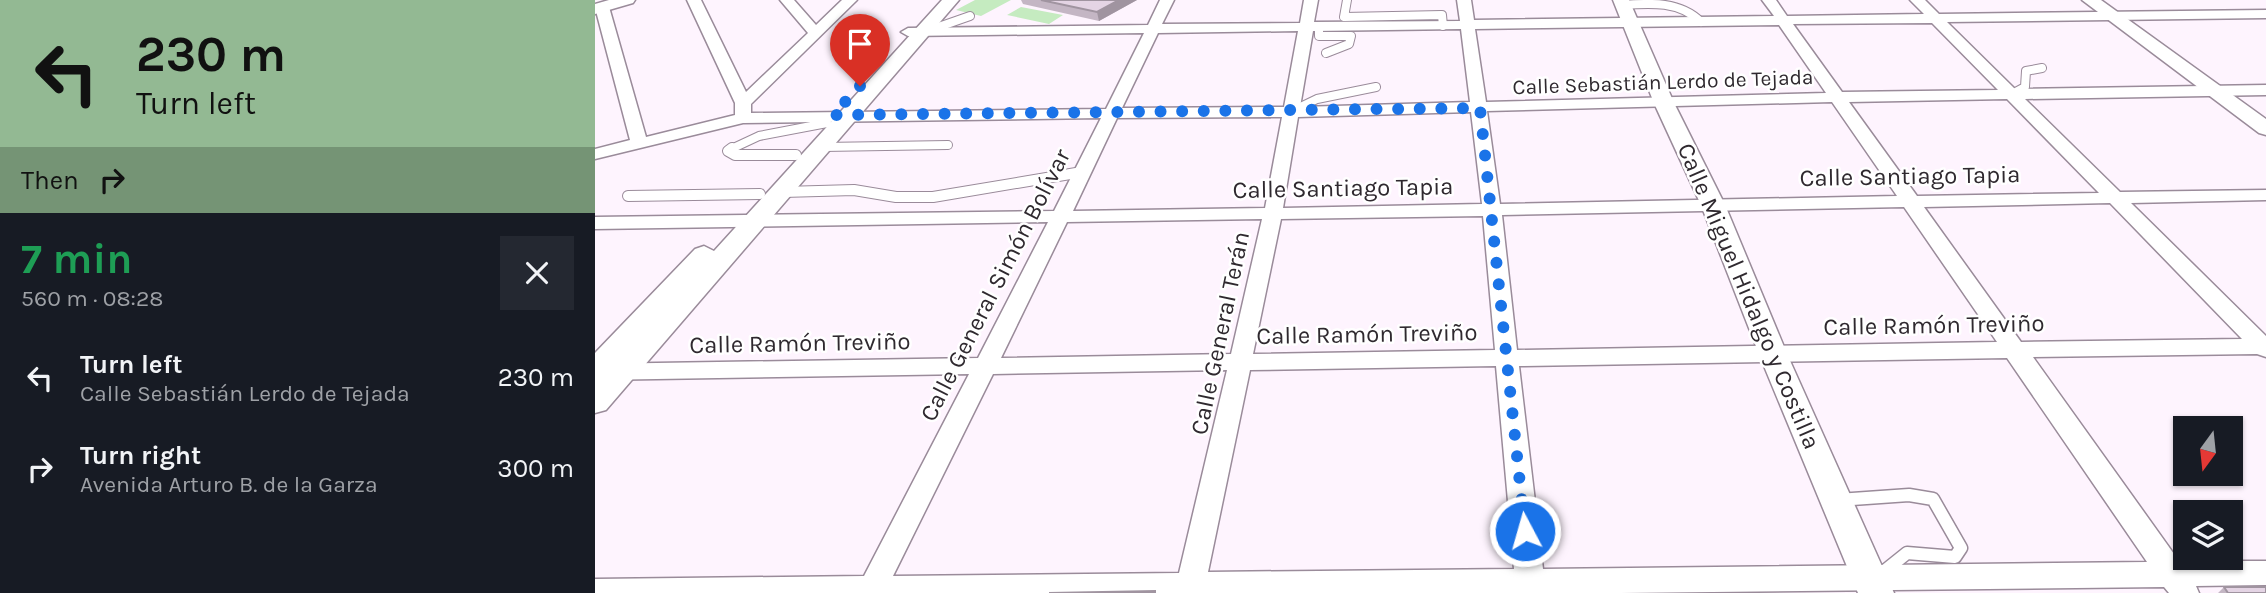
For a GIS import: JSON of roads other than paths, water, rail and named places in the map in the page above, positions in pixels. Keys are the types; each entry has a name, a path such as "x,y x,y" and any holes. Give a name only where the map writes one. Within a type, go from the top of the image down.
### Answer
{"street":[{"path":"627,0 599,8 639,143"},
{"path":"694,0 743,111 815,32 850,0"},
{"path":"787,0 815,32"},
{"path":"916,31 936,0"},
{"path":"595,371 746,221 916,31 951,0"},
{"name":"Calle General Simón Bolívar","path":"871,591 1167,0"},
{"name":"Calle General Terán","path":"1190,589 1216,479 1238,362 1273,214 1290,112 1312,28 1311,0"},
{"path":"1464,0 1492,210 1531,587"},
{"path":"1769,0 2178,583"},
{"path":"1917,0 2265,347"},
{"path":"2089,0 2266,129"},
{"path":"2243,0 2266,14"},
{"path":"916,31 1467,26 1625,9 1701,22 2266,14"},
{"name":"Calle Miguel Hidalgo y Costilla","path":"1625,9 1664,103 1713,205 1773,354 1873,585"},
{"name":"Calle Sebastián Lerdo de Tejada","path":"595,154 743,111 833,125 1111,114 2266,90"},
{"path":"772,193 796,155 833,125"},
{"name":"Calle Santiago Tapia","path":"595,223 1273,214 2266,195"},
{"path":"595,402 746,221"},
{"name":"Calle Ramón Treviño","path":"595,371 2265,347"},
{"path":"595,592 2178,583 2266,573"}],"lane":[{"path":"1347,0 1344,17 1442,15 1443,26"},
{"path":"1625,9 1675,3 1685,5 1701,22"},
{"path":"916,31 947,26 970,16"},
{"path":"1312,28 1319,36 1351,36 1349,44 1326,52"},
{"path":"2012,94 2025,87 2027,71 2042,68"},
{"path":"1290,112 1317,99 1376,87"},
{"path":"796,155 736,155 727,151 734,145 750,140 833,125 948,145"},
{"path":"628,196 854,190 896,197 933,197 1082,172"},
{"path":"1836,500 1909,495 1933,499 1961,548 1955,557 1907,553 1873,585"}]}
